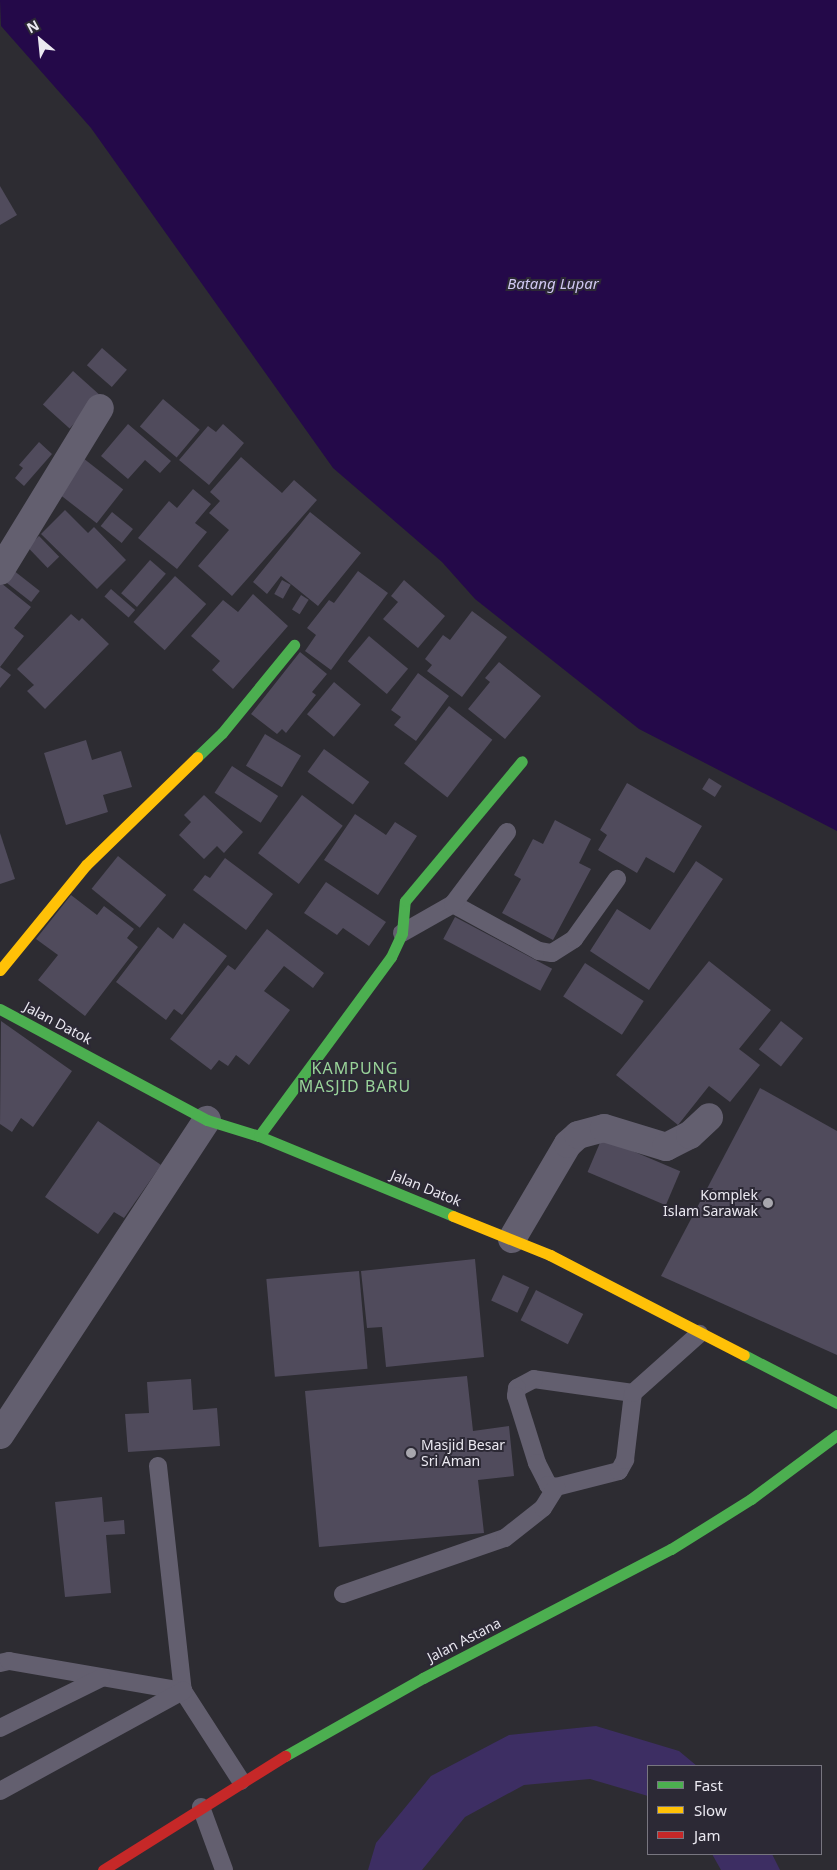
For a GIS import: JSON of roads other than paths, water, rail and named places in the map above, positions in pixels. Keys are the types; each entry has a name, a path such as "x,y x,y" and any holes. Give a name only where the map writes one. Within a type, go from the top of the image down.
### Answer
{"street":[{"path":"0,571 100,408"},
{"path":"0,970 86,865 222,733 294,646"},
{"path":"259,1136 390,957 402,933 405,901 522,761"},
{"name":"Jalan Datok","path":"0,1009 207,1120 259,1136 550,1255 699,1334 837,1403"},
{"path":"512,1239 568,1144 578,1135 604,1128 666,1147 690,1135 709,1117"},
{"path":"0,1435 207,1120"},
{"name":"Jalan Astana","path":"103,1870 241,1781 423,1678 671,1549 751,1500 837,1435"}],"lane":[{"path":"402,933 453,904 507,832"},
{"path":"453,904 538,951 552,953 574,938 617,879"},
{"path":"633,1393 534,1379 517,1388 516,1396 542,1478 548,1485 556,1487 619,1471 625,1460 633,1393 699,1334"},
{"path":"158,1466 182,1691 241,1781"},
{"path":"343,1594 505,1538 543,1508 556,1487"},
{"path":"0,1663 9,1661 182,1691"},
{"path":"0,1728 101,1678"},
{"path":"0,1791 182,1691"},
{"path":"201,1807 224,1870"}],"water":[{"name":"Batang Lupar","path":"0,0 837,0 837,831 639,729 475,599 442,562 333,468 91,128 1,26"}],"place":[{"name":"Komplek Islam Sarawak","path":"768,1203"},
{"name":"Masjid Besar Sri Aman","path":"411,1453"}],"district":[{"name":"KAMPUNG MASJID BARU","path":"355,1077"}]}
